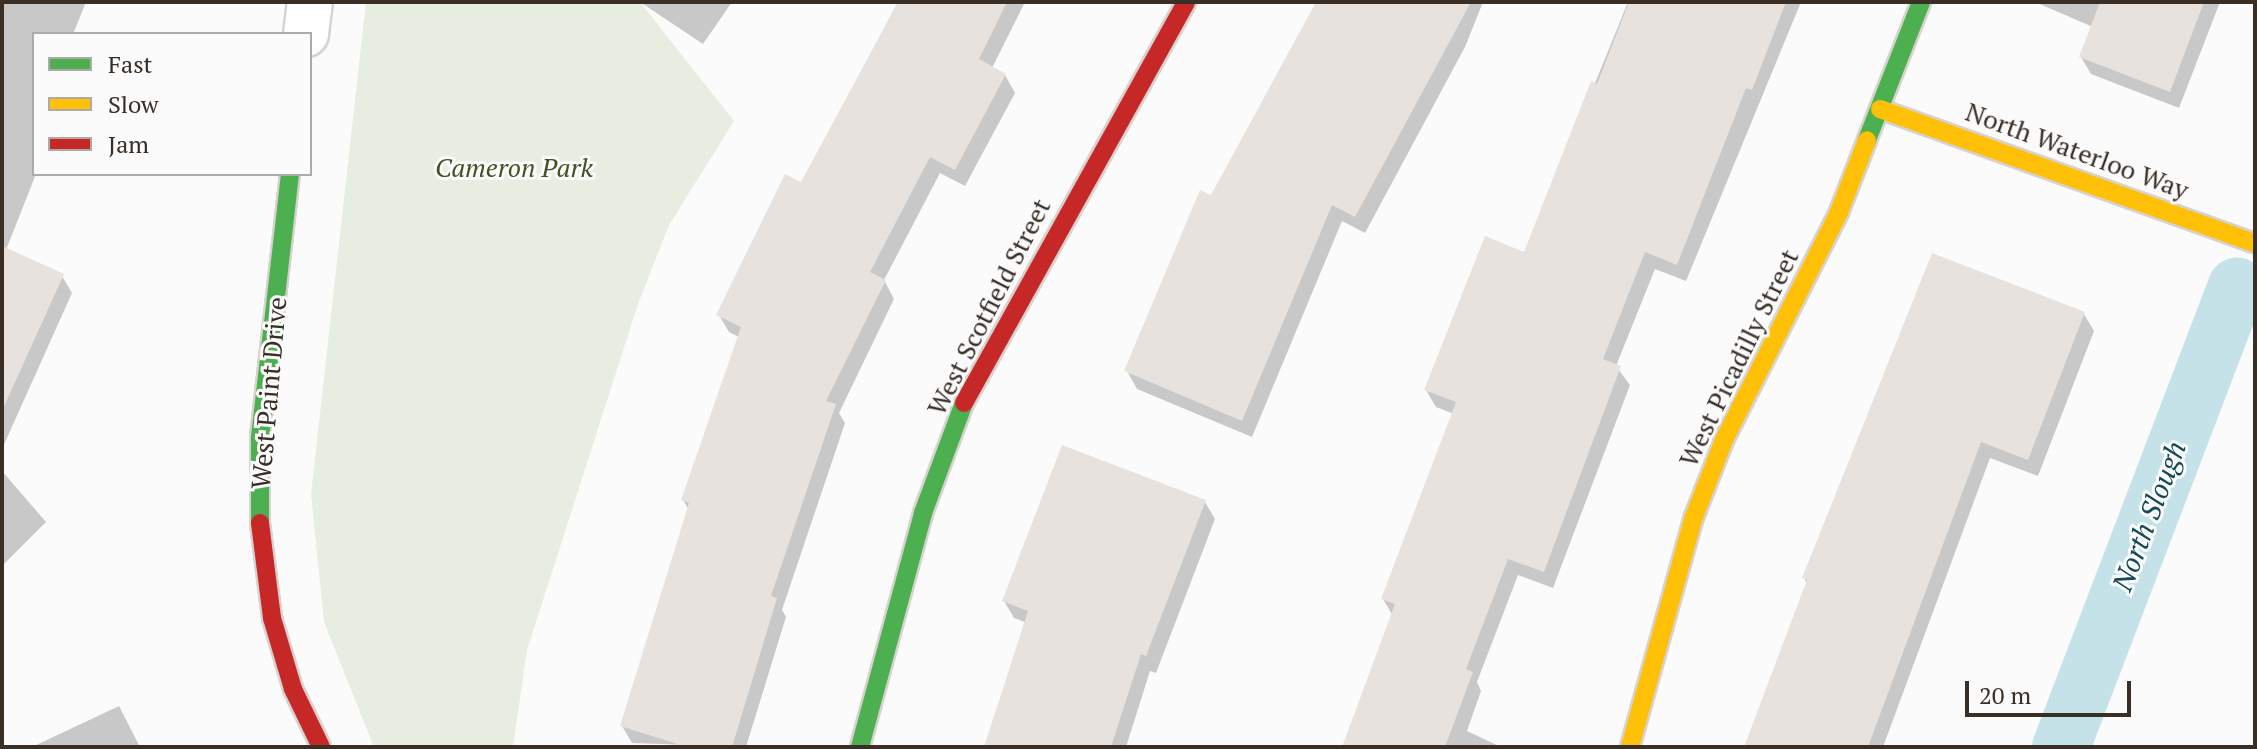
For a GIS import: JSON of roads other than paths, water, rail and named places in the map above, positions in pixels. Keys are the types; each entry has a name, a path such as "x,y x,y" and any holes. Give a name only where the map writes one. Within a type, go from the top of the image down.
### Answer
{"street":[{"path":"306,32 310,2"},
{"name":"West Scotfield Street","path":"860,747 923,513 967,396 1186,2"},
{"name":"West Picadilly Street","path":"1630,747 1694,517 1724,440 1839,212 1921,2"},
{"name":"North Waterloo Way","path":"1880,109 2255,243"},
{"name":"West Paint Drive","path":"290,176 260,437 260,542 272,618 293,689 321,747"}],"waterway":[{"name":"North Slough","path":"2061,747 2237,286"}],"park label":[{"name":"Cameron Park","path":"514,168"}]}
